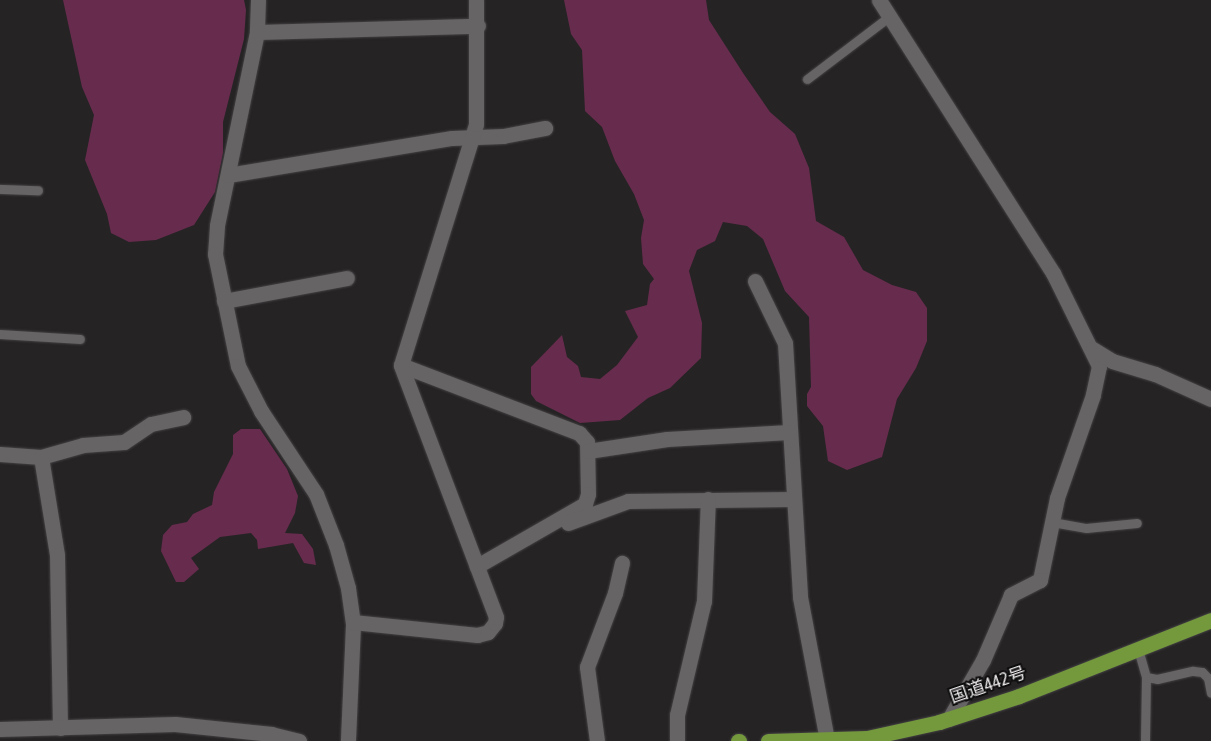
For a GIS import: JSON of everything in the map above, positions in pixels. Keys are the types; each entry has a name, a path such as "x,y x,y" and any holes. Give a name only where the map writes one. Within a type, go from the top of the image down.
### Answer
{"highway":[{"name":"国道442号","path":"768,741 837,740 888,734 949,719 1211,620"}],"street":[{"path":"258,0 258,32 214,244 234,353 261,411 301,467 322,508 348,588 353,622 348,741"},
{"path":"353,622 483,635 495,623 496,617 402,365 473,138 478,112 478,26 476,0"},
{"path":"880,0 1053,273 1079,328 1093,349 1099,366 1096,381 1062,480 1040,580 1011,595 980,666 949,719"},
{"path":"258,32 478,26"},
{"path":"228,175 452,138 473,138 545,128"},
{"path":"224,301 347,278"},
{"path":"755,281 785,343 800,597 837,740"},
{"path":"1093,349 1112,361 1155,374 1211,399"},
{"path":"402,365 580,433 587,442 587,499 579,508 477,566"},
{"path":"0,454 41,457 83,445 124,442 151,424 183,417"},
{"path":"588,451 667,440 790,432"},
{"path":"41,457 57,555 60,728"},
{"path":"677,741 678,710 704,601 708,499"},
{"path":"556,521 565,524 628,501 793,499"},
{"path":"597,741 586,667 615,593 622,564"},
{"path":"0,729 175,724 271,734 299,741"}],"lane":[{"path":"807,79 890,16"},
{"path":"0,189 38,190"},
{"path":"0,334 80,339"},
{"path":"1052,522 1086,528 1137,523"},
{"path":"1138,649 1146,677 1145,741"},
{"path":"1146,677 1157,680 1193,671 1202,672 1208,678 1211,692"}],"shaded area":[{"path":"63,0 244,0 246,10 244,39 223,122 223,153 215,192 194,225 156,240 129,242 111,233 107,214 85,160 94,115 82,87"},
{"path":"564,0 706,0 709,20 743,73 770,112 795,134 809,168 816,221 844,237 863,270 892,285 916,292 927,308 927,341 916,368 897,399 882,457 847,470 828,461 823,426 807,406 807,394 811,387 809,317 785,291 763,239 747,226 723,222 715,241 697,250 689,271 702,323 701,358 670,388 648,398 620,420 580,423 536,401 531,394 531,367 562,335 567,357 578,366 581,377 600,379 617,365 638,337 625,311 647,305 650,284 654,279 643,264 641,238 644,220 634,194 615,161 602,127 585,111 582,50 571,34"},
{"path":"241,429 260,429 287,469 298,496 295,513 285,533 302,534 313,549 316,565 304,563 293,543 258,549 257,540 251,533 220,537 191,558 199,569 184,582 176,582 161,551 163,535 172,525 187,522 193,514 212,505 214,492 233,454 233,435"}]}
